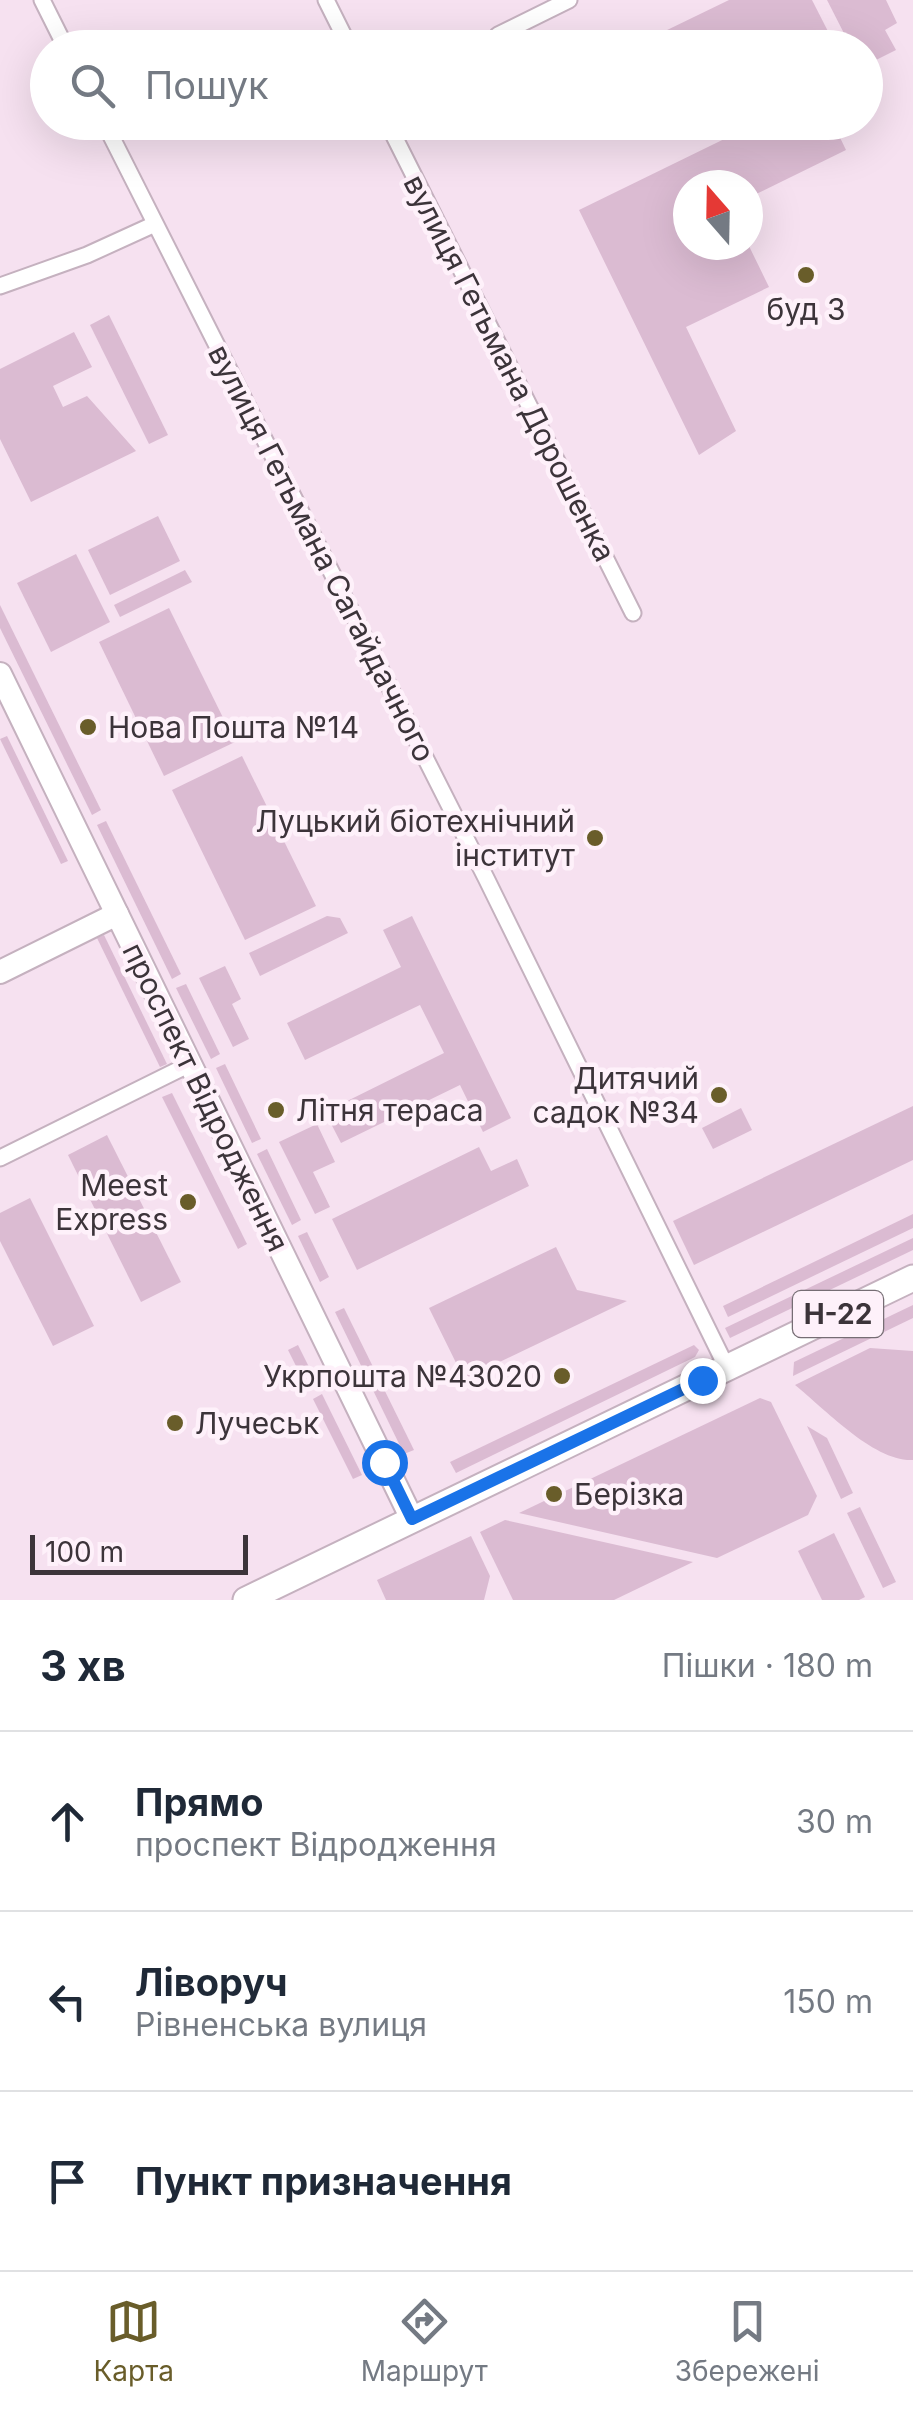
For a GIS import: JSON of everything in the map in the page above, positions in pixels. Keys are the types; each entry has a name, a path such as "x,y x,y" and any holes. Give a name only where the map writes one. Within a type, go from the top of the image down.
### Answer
{"main road":[{"name":"проспект Відродження","path":"0,674 412,1519"},
{"path":"0,972 117,914"},
{"name":"Н-22","path":"255,1598 913,1278"}],"street":[{"path":"42,0 57,30"},
{"path":"326,0 341,30"},
{"path":"508,30 568,0"},
{"name":"вулиця Гетьмана Сагайдачного","path":"113,140 486,878 727,1368"},
{"name":"вулиця Гетьмана Дорошенка","path":"396,140 633,613"},
{"path":"0,286 87,255 155,224"},
{"path":"0,1158 190,1064"}],"shaded area":[{"path":"729,0 812,0 827,30 667,30"},
{"path":"827,0 886,0 897,23 885,30 896,50 883,56 883,30 842,30"},
{"path":"722,140 841,140 846,150 763,191 763,170 673,170 673,260 756,260 769,287 686,327 736,431 699,455 579,210"},
{"path":"109,315 168,435 149,444 90,325"},
{"path":"74,332 92,367 53,386 63,407 87,396 136,451 31,502 0,439 0,369"},
{"path":"158,516 180,561 110,595 88,550"},
{"path":"76,554 110,622 51,652 17,583"},
{"path":"185,570 192,582 120,617 114,605"},
{"path":"0,605 101,810 92,815 0,628"},
{"path":"169,608 235,742 164,776 99,642"},
{"path":"7,736 68,861 61,864 0,739"},
{"path":"242,756 316,906 245,940 172,790"},
{"path":"106,821 181,974 172,979 97,825"},
{"path":"327,916 340,918 348,933 260,976 249,953"},
{"path":"412,916 511,1118 483,1132 460,1085 341,1143 325,1112 444,1053 420,1005 305,1060 287,1023 401,967 383,930"},
{"path":"104,935 167,1064 160,1067 97,938"},
{"path":"225,966 241,999 232,1004 249,1039 233,1047 199,978"},
{"path":"186,984 220,1054 211,1059 176,988"},
{"path":"225,1064 261,1139 252,1143 216,1068"},
{"path":"172,1093 247,1244 238,1249 162,1097"},
{"path":"913,1106 913,1160 694,1265 673,1221"},
{"path":"741,1108 752,1130 713,1149 702,1128"},
{"path":"317,1124 335,1162 313,1172 330,1207 315,1214 279,1142"},
{"path":"107,1135 181,1282 141,1302 68,1155"},
{"path":"479,1147 491,1171 517,1159 529,1186 357,1270 332,1219"},
{"path":"267,1149 301,1220 292,1225 257,1154"},
{"path":"30,1198 94,1326 53,1346 0,1241 0,1213"},
{"path":"913,1214 913,1228 728,1317 723,1306"},
{"path":"307,1232 329,1277 320,1282 298,1236"},
{"path":"913,1238 913,1250 730,1338 725,1328"},
{"path":"556,1247 577,1290 627,1301 464,1379 429,1308"},
{"path":"913,1305 913,1318 793,1376 794,1362"},
{"path":"344,1308 414,1450 404,1454 335,1312"},
{"path":"298,1345 316,1381 306,1386 288,1350"},
{"path":"694,1345 699,1350 695,1357 456,1473 450,1462"},
{"path":"870,1348 913,1351 913,1460 898,1458 866,1443 795,1385"},
{"path":"322,1394 362,1475 353,1479 313,1399"},
{"path":"760,1398 771,1402 817,1496 808,1515 717,1558 519,1513"},
{"path":"807,1426 827,1438 853,1493 841,1499"},
{"path":"860,1507 896,1582 883,1588 847,1513"},
{"path":"505,1520 693,1562 614,1600 513,1600 480,1532"},
{"path":"834,1533 865,1597 859,1600 822,1600 798,1551"},
{"path":"471,1536 490,1576 484,1600 386,1600 377,1580"}],"place":[{"name":"буд 3","path":"806,275"},
{"name":"Нова Пошта №14","path":"88,727"},
{"name":"Луцький біотехнічний інститут","path":"595,838"},
{"name":"Дитячий садок №34","path":"719,1095"},
{"name":"Літня тераса","path":"276,1110"},
{"name":"Meest Express","path":"188,1202"},
{"name":"Укрпошта №43020","path":"562,1376"},
{"name":"Лучеськ","path":"175,1423"},
{"name":"Берізка","path":"554,1494"}],"route":[{"path":"384,1462 412,1519 702,1380"}]}
